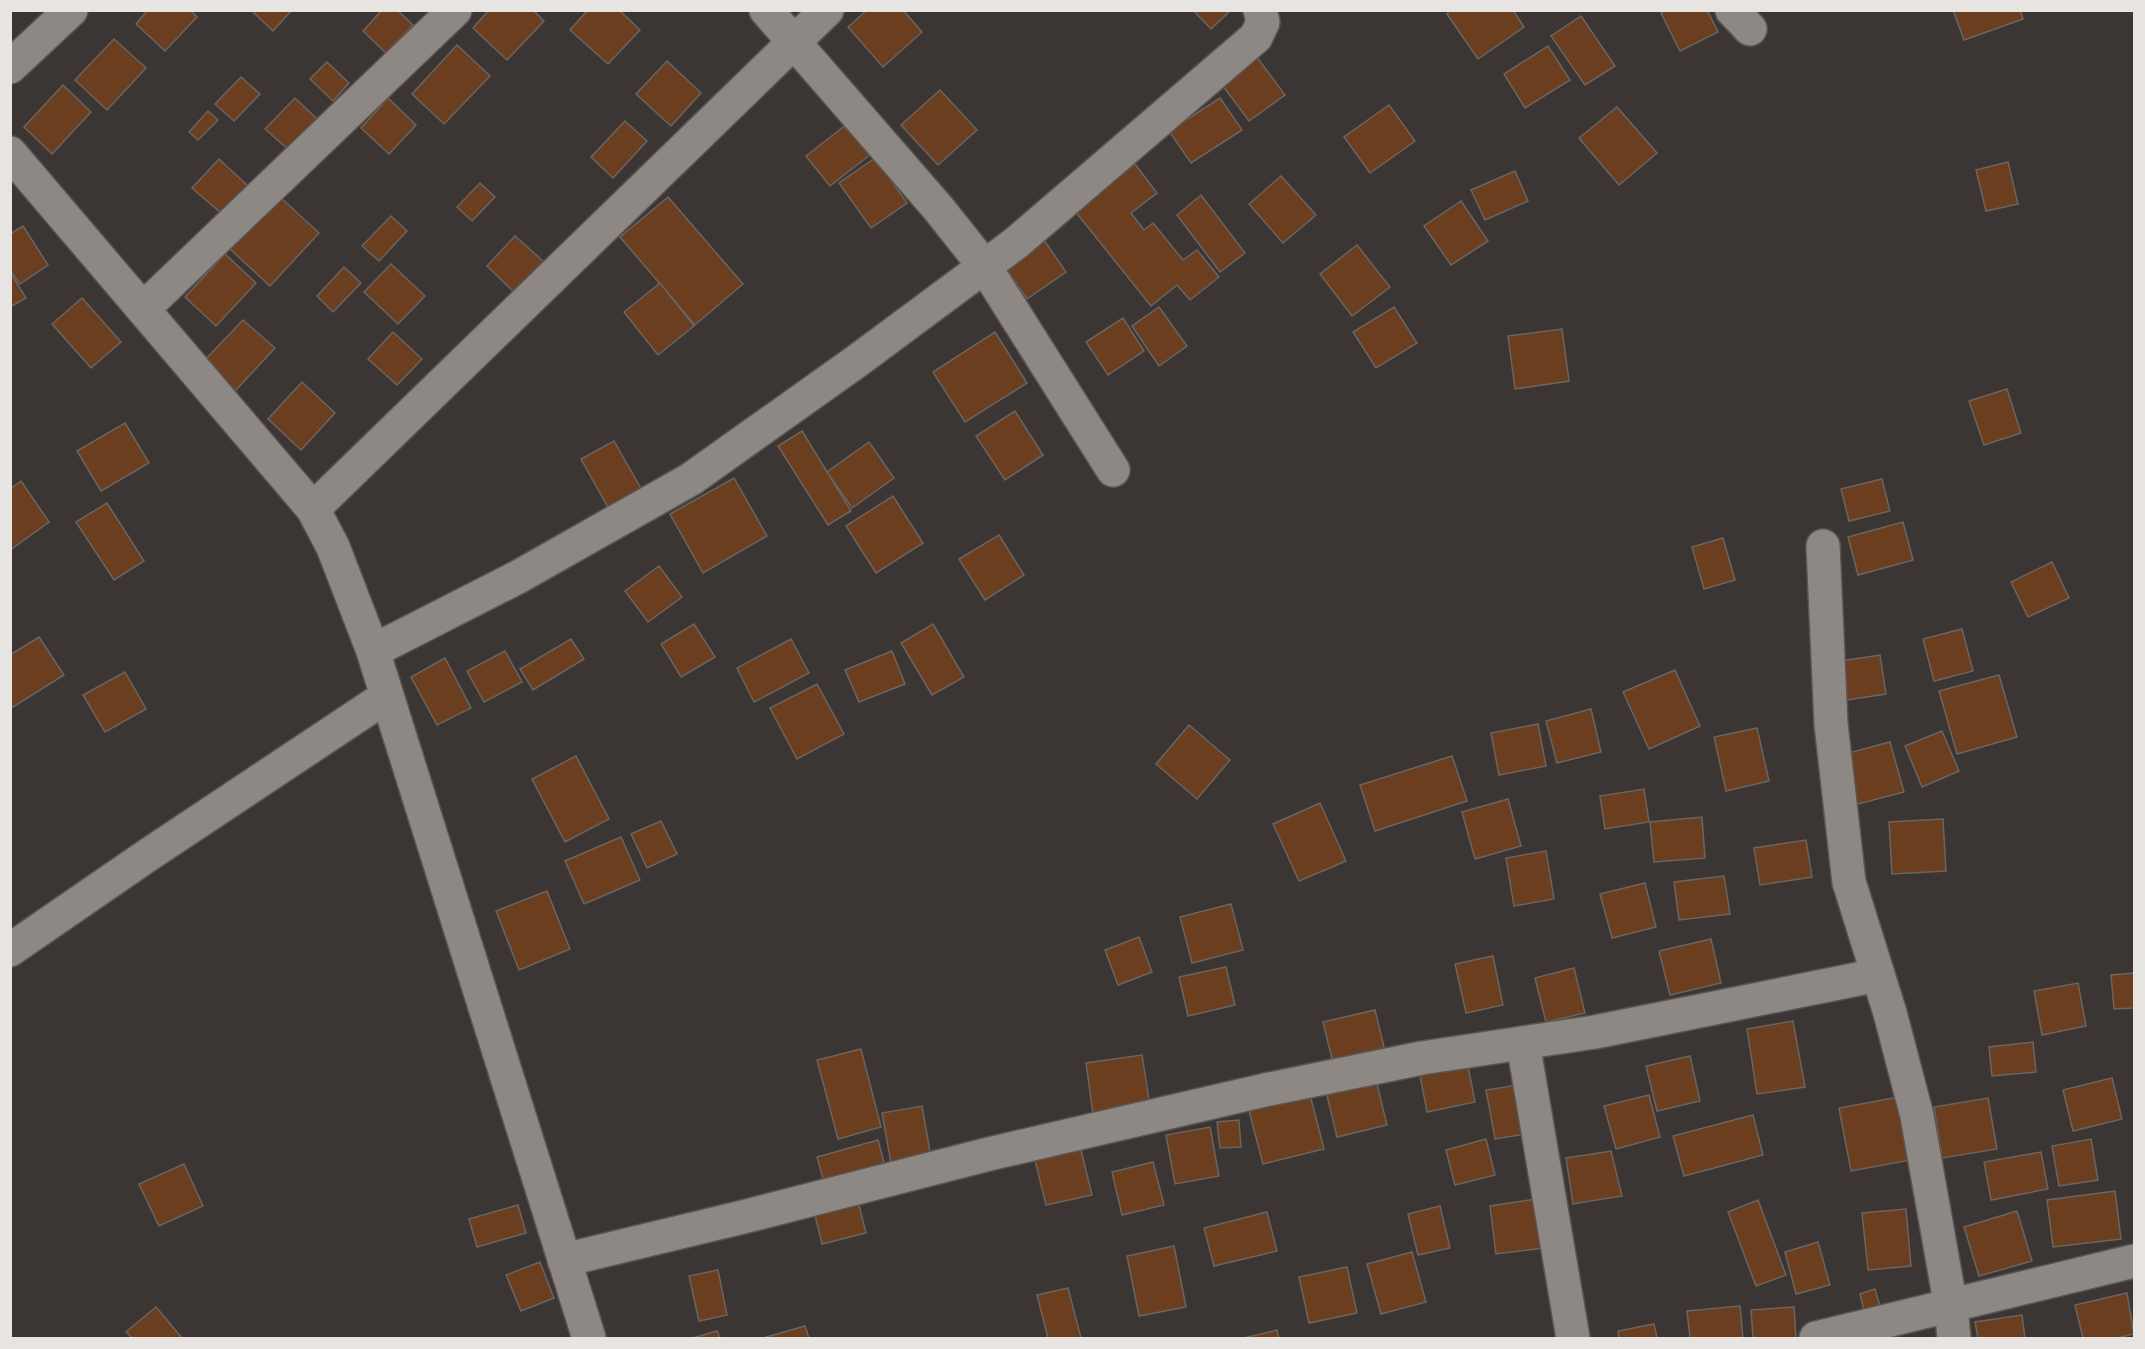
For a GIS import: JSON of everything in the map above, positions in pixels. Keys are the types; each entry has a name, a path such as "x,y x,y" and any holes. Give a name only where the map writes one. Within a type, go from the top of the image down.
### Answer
{"street":[{"path":"10,67 71,10"},
{"path":"143,309 454,10"},
{"path":"766,10 938,208 984,267 1113,470"},
{"path":"313,509 827,10"},
{"path":"373,651 518,577 691,479 858,361 1016,243 1256,37 1263,22 1260,10"},
{"path":"10,153 313,509 333,548 373,651 589,1338"},
{"path":"1823,546 1831,724 1849,882 1890,1013 1917,1116 1951,1306 1954,1338"},
{"path":"10,950 387,696"},
{"path":"564,1260 989,1154 1253,1093 1422,1058 1594,1032 1878,975"},
{"path":"1523,1043 1573,1338"},
{"path":"1816,1338 2134,1260"}],"building":[{"path":"148,10 190,10 197,17 165,51 136,24"},
{"path":"255,10 292,10 273,31 254,13"},
{"path":"382,10 397,10 413,25 386,53 363,31"},
{"path":"489,10 533,10 544,21 507,60 473,28"},
{"path":"588,10 619,10 640,30 608,64 570,30"},
{"path":"867,10 903,10 922,32 883,67 848,27"},
{"path":"1193,10 1231,10 1211,29"},
{"path":"1451,10 1513,10 1524,27 1478,59 1447,14"},
{"path":"1666,10 1707,10 1718,32 1680,51 1661,13"},
{"path":"1953,10 2020,10 2023,19 1964,40"},
{"path":"1581,16 1615,66 1585,85 1551,36"},
{"path":"114,39 146,68 107,110 75,80"},
{"path":"457,45 490,76 444,124 412,94"},
{"path":"1548,46 1570,80 1525,108 1504,74"},
{"path":"1256,56 1285,95 1249,121 1220,82"},
{"path":"667,61 701,93 671,126 636,94"},
{"path":"327,62 349,83 333,101 310,79"},
{"path":"241,77 260,94 234,121 215,104"},
{"path":"63,85 91,112 52,154 24,127"},
{"path":"940,90 977,130 938,165 901,125"},
{"path":"295,98 319,121 291,152 265,129"},
{"path":"388,98 416,125 389,154 361,128"},
{"path":"1220,98 1242,130 1191,163 1169,131"},
{"path":"1389,105 1415,141 1370,173 1344,137"},
{"path":"1617,107 1657,153 1619,185 1579,138"},
{"path":"208,111 218,120 198,140 189,132"},
{"path":"625,121 647,141 613,178 591,157"},
{"path":"847,124 871,154 830,186 806,156"},
{"path":"875,158 907,203 871,228 839,183"},
{"path":"219,159 248,186 222,214 192,188"},
{"path":"2008,162 2018,204 1986,211 1976,170"},
{"path":"1135,164 1157,193 1131,213 1144,230 1153,223 1183,260 1197,250 1219,277 1190,300 1177,285 1151,306 1075,211"},
{"path":"1515,171 1528,201 1485,220 1471,190"},
{"path":"1281,176 1316,215 1283,243 1249,204"},
{"path":"480,183 495,197 472,221 457,207"},
{"path":"278,195 319,233 270,286 229,248"},
{"path":"1201,195 1245,253 1220,272 1177,215"},
{"path":"668,197 743,284 695,325 620,237"},
{"path":"1461,201 1488,241 1451,265 1424,226"},
{"path":"391,216 407,231 379,261 362,246"},
{"path":"23,226 48,265 20,284 10,270 10,234"},
{"path":"515,236 543,261 514,292 487,266"},
{"path":"1042,237 1066,272 1027,299 1003,264"},
{"path":"1357,245 1390,287 1352,316 1320,274"},
{"path":"225,254 256,283 216,326 185,297"},
{"path":"391,264 425,296 398,324 364,292"},
{"path":"344,267 361,283 333,312 317,296"},
{"path":"10,272 26,298 10,307"},
{"path":"660,283 694,326 658,355 624,312"},
{"path":"82,298 121,342 91,368 52,324"},
{"path":"1159,307 1187,346 1159,366 1132,326"},
{"path":"1394,307 1417,343 1376,368 1353,332"},
{"path":"1123,318 1144,351 1108,375 1086,342"},
{"path":"243,320 275,348 235,391 203,362"},
{"path":"1562,329 1569,381 1515,389 1508,336"},
{"path":"393,332 422,359 397,385 368,359"},
{"path":"995,332 1027,383 965,422 933,372"},
{"path":"302,382 335,413 301,450 268,419"},
{"path":"2007,389 2021,433 1984,445 1969,401"},
{"path":"1015,411 1043,455 1005,480 976,436"},
{"path":"125,423 149,463 101,491 77,451"},
{"path":"802,431 851,511 828,525 778,446"},
{"path":"614,441 643,492 610,511 581,459"},
{"path":"869,442 894,478 852,508 827,472"},
{"path":"734,478 767,536 703,573 670,514"},
{"path":"1882,479 1890,511 1849,521 1841,489"},
{"path":"21,481 49,522 10,550 10,489"},
{"path":"893,496 923,543 876,573 846,526"},
{"path":"107,503 144,561 114,580 76,522"},
{"path":"1903,522 1913,560 1858,575 1848,537"},
{"path":"999,535 1024,575 985,600 959,559"},
{"path":"1723,538 1735,580 1704,589 1692,547"},
{"path":"2052,562 2069,598 2028,617 2011,582"},
{"path":"659,566 682,597 648,622 625,591"},
{"path":"694,624 715,657 681,677 661,644"},
{"path":"933,624 964,677 932,695 901,643"},
{"path":"1962,629 1973,671 1934,681 1923,639"},
{"path":"39,637 64,675 10,709 10,655"},
{"path":"571,639 584,659 533,690 520,669"},
{"path":"791,639 809,673 754,702 737,668"},
{"path":"505,651 522,682 484,702 467,671"},
{"path":"892,651 905,684 859,702 845,670"},
{"path":"1880,655 1886,694 1847,700 1841,661"},
{"path":"445,658 471,708 437,725 411,677"},
{"path":"1675,670 1700,726 1649,749 1623,692"},
{"path":"125,672 146,709 105,732 83,695"},
{"path":"1999,675 2017,737 1957,754 1939,691"},
{"path":"817,684 844,734 797,759 770,708"},
{"path":"1591,709 1601,752 1557,763 1546,721"},
{"path":"1538,724 1546,766 1499,775 1491,733"},
{"path":"1189,725 1230,760 1197,799 1156,764"},
{"path":"1757,728 1769,781 1726,791 1714,737"},
{"path":"1942,731 1959,771 1922,787 1905,746"},
{"path":"1890,742 1904,792 1854,805 1841,755"},
{"path":"576,756 609,819 565,842 532,779"},
{"path":"1452,756 1467,801 1375,831 1360,785"},
{"path":"1644,789 1649,822 1605,829 1600,796"},
{"path":"1508,799 1521,846 1475,859 1462,812"},
{"path":"1320,803 1346,861 1299,881 1273,824"},
{"path":"1702,817 1705,858 1654,862 1650,822"},
{"path":"1943,819 1946,871 1892,874 1889,822"},
{"path":"661,821 677,854 647,868 631,834"},
{"path":"621,837 640,880 584,904 565,861"},
{"path":"1806,840 1812,877 1760,885 1754,848"},
{"path":"1546,851 1554,899 1514,906 1506,858"},
{"path":"1724,876 1730,914 1679,920 1674,882"},
{"path":"1645,883 1656,927 1612,938 1600,894"},
{"path":"547,891 570,949 519,970 496,911"},
{"path":"1231,904 1243,950 1192,963 1180,917"},
{"path":"1139,937 1152,972 1118,985 1105,950"},
{"path":"1711,939 1721,983 1670,995 1659,951"},
{"path":"1493,956 1503,1005 1466,1013 1455,964"},
{"path":"1226,967 1235,1005 1188,1016 1179,977"},
{"path":"1574,968 1585,1013 1546,1022 1535,978"},
{"path":"2134,973 2134,1008 2114,1009 2111,975"},
{"path":"2078,983 2086,1026 2042,1035 2034,991"},
{"path":"1375,1010 1385,1051 1333,1063 1323,1022"},
{"path":"1793,1021 1805,1087 1757,1094 1747,1029"},
{"path":"2033,1042 2036,1072 1992,1076 1989,1047"},
{"path":"861,1049 881,1127 838,1139 817,1060"},
{"path":"1142,1055 1150,1106 1093,1114 1086,1063"},
{"path":"1466,1056 1475,1102 1427,1112 1418,1065"},
{"path":"1690,1056 1700,1101 1657,1111 1646,1066"},
{"path":"1374,1072 1387,1125 1337,1137 1324,1083"},
{"path":"2112,1078 2122,1119 2073,1131 2063,1090"},
{"path":"1523,1084 1532,1133 1495,1139 1486,1090"},
{"path":"1309,1091 1324,1149 1263,1164 1248,1107"},
{"path":"1649,1095 1660,1137 1616,1149 1604,1106"},
{"path":"1898,1097 1911,1160 1851,1171 1839,1108"},
{"path":"1988,1098 1997,1149 1942,1158 1934,1107"},
{"path":"922,1106 931,1157 891,1163 882,1113"},
{"path":"1753,1115 1763,1155 1684,1176 1673,1136"},
{"path":"1239,1120 1241,1147 1220,1148 1217,1122"},
{"path":"1210,1127 1219,1176 1175,1184 1166,1135"},
{"path":"1486,1139 1495,1175 1455,1185 1446,1150"},
{"path":"2091,1139 2098,1180 2059,1186 2052,1146"},
{"path":"878,1140 886,1170 825,1186 817,1157"},
{"path":"1080,1146 1092,1195 1046,1205 1034,1156"},
{"path":"1611,1151 1622,1196 1573,1204 1566,1158"},
{"path":"2041,1152 2048,1189 1991,1200 1984,1162"},
{"path":"1153,1162 1164,1205 1122,1215 1112,1172"},
{"path":"184,1164 203,1206 159,1226 139,1184"},
{"path":"2115,1191 2121,1239 2053,1247 2047,1200"},
{"path":"1536,1199 1543,1248 1496,1254 1490,1206"},
{"path":"1758,1200 1786,1275 1756,1286 1728,1212"},
{"path":"858,1201 866,1233 822,1244 814,1211"},
{"path":"518,1205 526,1233 477,1247 469,1219"},
{"path":"1440,1206 1450,1248 1418,1255 1408,1214"},
{"path":"1906,1209 1911,1266 1868,1270 1862,1213"},
{"path":"2017,1211 2032,1261 1979,1276 1964,1227"},
{"path":"1267,1212 1277,1251 1214,1266 1204,1228"},
{"path":"1818,1242 1830,1285 1796,1294 1785,1252"},
{"path":"1174,1246 1186,1307 1139,1316 1127,1256"},
{"path":"1412,1252 1426,1302 1381,1314 1367,1264"},
{"path":"540,1262 554,1298 521,1311 506,1275"},
{"path":"1347,1267 1357,1313 1309,1323 1299,1277"},
{"path":"718,1270 727,1315 699,1321 689,1276"},
{"path":"1068,1288 1081,1338 1048,1338 1037,1295"},
{"path":"1875,1289 1881,1310 1865,1314 1860,1294"},
{"path":"2127,1293 2134,1334 2117,1338 2083,1338 2075,1305"},
{"path":"1740,1306 1743,1338 1690,1338 1687,1311"},
{"path":"156,1307 182,1338 132,1338 126,1332"},
{"path":"1794,1307 1796,1338 1753,1338 1751,1310"},
{"path":"2022,1315 2025,1338 1978,1338 1975,1322"},
{"path":"1654,1324 1657,1338 1619,1338 1618,1331"},
{"path":"805,1326 809,1338 763,1338"},
{"path":"1277,1330 1279,1338 1244,1338"},
{"path":"717,1331 720,1338 693,1338"}]}
